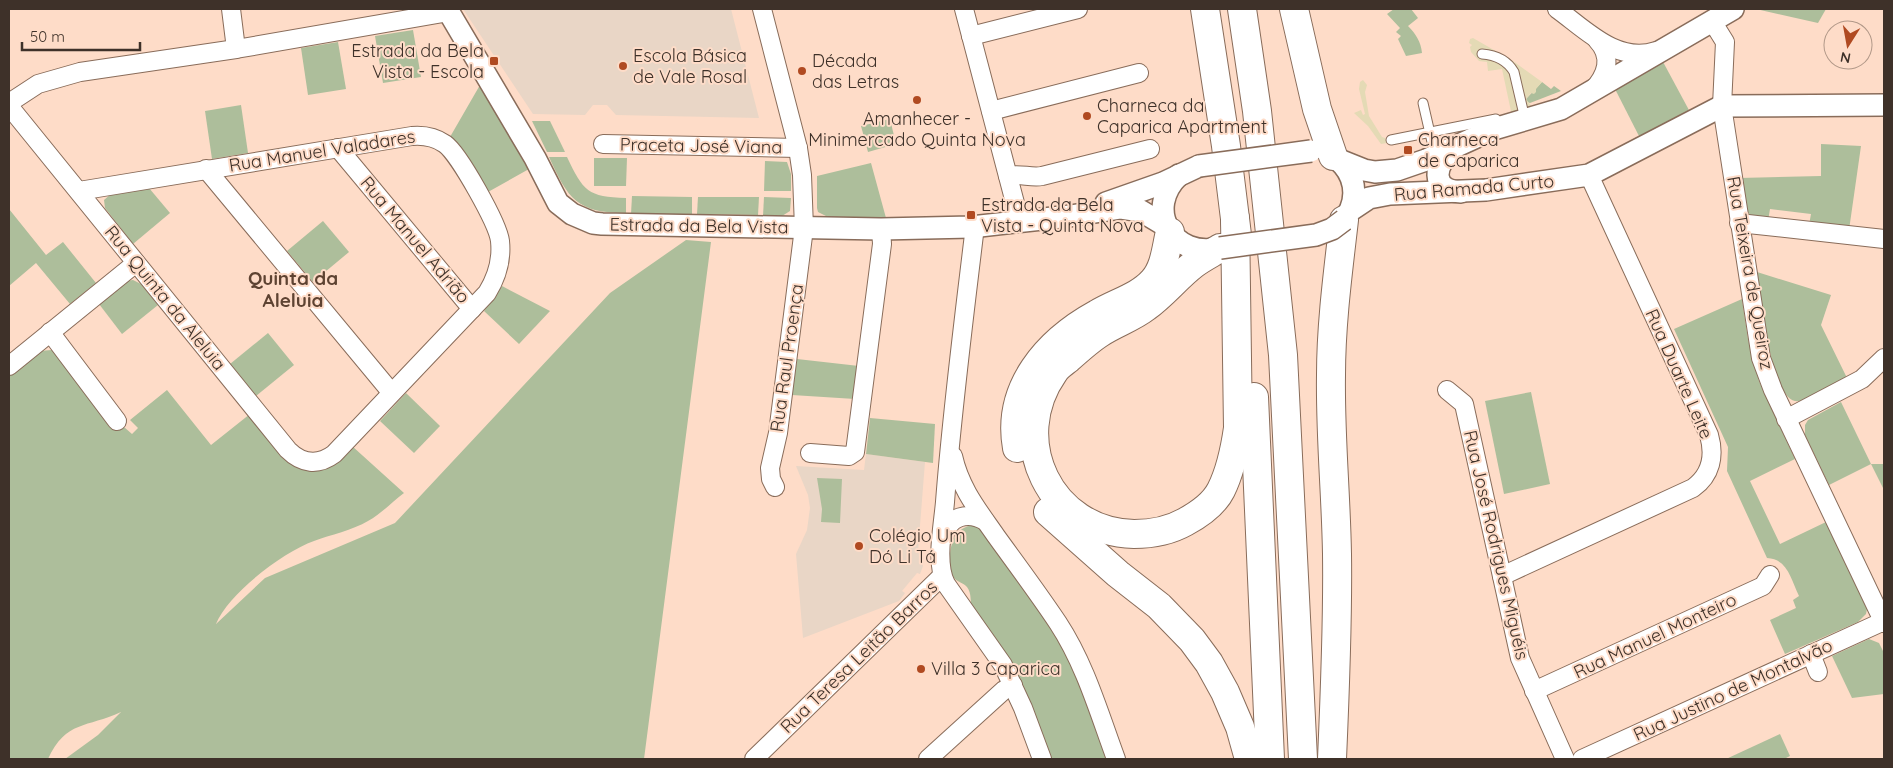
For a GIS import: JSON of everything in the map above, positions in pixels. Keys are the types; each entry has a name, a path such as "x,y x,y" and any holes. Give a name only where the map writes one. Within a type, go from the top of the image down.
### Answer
{"highway":[{"path":"1205,9 1235,218 1256,414 1270,759"},
{"path":"1242,9 1257,110 1283,355 1303,759"},
{"path":"1294,9 1328,156"},
{"path":"1332,759 1337,554 1331,374 1338,272 1347,215"},
{"path":"1220,248 1194,263 1167,290 1145,308 1100,333 1076,351 1055,371 1042,395 1035,418 1034,439 1036,456 1042,474 1054,495 1072,512 1095,526 1123,534 1149,534 1174,528 1207,506 1220,491 1234,455 1238,428 1235,218"},
{"path":"1168,229 1161,269 1152,282 1137,293 1076,327 1052,346 1030,374 1017,407 1016,443 1026,482 1044,508 1118,574 1159,606 1192,640 1209,663 1226,692 1240,727 1249,759"}],"street":[{"path":"231,9 236,49"},
{"name":"Rua Raul Proença","path":"762,9 798,148 802,175 804,228 778,433 770,468 771,479 775,487"},
{"path":"964,9 1020,222"},
{"path":"971,36 1078,9"},
{"path":"1557,9 1611,48 1629,54 1649,54 1661,50"},
{"path":"1070,216 1163,183 1199,166 1328,156 1364,170 1386,172 1413,165 1462,142 1517,122 1561,109 1732,9"},
{"path":"9,104 38,84 80,72 236,49 448,11"},
{"name":"Estrada da Bela Vista","path":"448,11 535,158 558,203 572,214 593,223 881,229 976,226 1070,216"},
{"name":"Rua Teixeira de Queiroz","path":"1712,21 1725,42 1722,106 1761,358 1766,375 1786,419 1884,622"},
{"path":"1591,34 1602,45 1607,60 1604,76 1592,92"},
{"path":"991,111 1139,73"},
{"name":"Rua Quinta da Aleluia","path":"9,104 295,457 303,461 320,462 334,454"},
{"name":"Rua Ramada Curto","path":"1070,216 1109,209 1131,209 1146,214 1168,229 1180,242 1192,248 1206,250 1316,235 1332,229 1370,198 1390,194 1462,192 1589,175 1722,106 1884,105"},
{"name":"Rua Manuel Valadares","path":"79,191 421,135 438,140 452,150 495,224 500,241 499,261 493,282 487,293 472,310 391,392 334,454"},
{"path":"1462,142 1440,163 1438,174 1440,184 1443,187 1454,192 1462,192"},
{"name":"Praceta José Viana","path":"603,144 798,148"},
{"name":"Rua Manuel Adrião","path":"338,148 472,310"},
{"path":"1008,176 1017,174 1042,176 1150,149"},
{"path":"1328,156 1349,172 1352,179 1354,195 1347,215"},
{"path":"206,169 391,392"},
{"path":"1168,229 1163,210 1166,194 1174,180 1180,175"},
{"name":"Rua Duarte Leite","path":"1502,576 1693,488 1705,476 1711,462 1712,453 1708,435 1589,175"},
{"path":"1739,223 1884,239"},
{"path":"976,226 950,434 941,548 942,576 1003,665 1013,685 1042,759"},
{"path":"810,453 849,456 855,452 882,244 881,229"},
{"path":"9,366 136,263"},
{"path":"50,332 117,421"},
{"path":"1786,419 1862,379 1884,360"},
{"name":"Rua José Rodrigues Miguéis","path":"1447,390 1464,404 1520,658 1565,759"},
{"path":"950,434 956,473 971,502 1058,623 1071,645 1084,672 1116,759"},
{"path":"941,548 950,523 958,518 967,515 977,516 985,521"},
{"name":"Rua Manuel Monteiro","path":"1534,691 1763,586 1770,575"},
{"name":"Rua Teresa Leitão Barros","path":"754,759 942,576"},
{"name":"Rua Justino de Montalvão","path":"1582,759 1884,622"},
{"path":"1811,654 1818,672"},
{"path":"928,759 1004,690 1013,685"}],"lane":[{"path":"1392,140 1497,118 1517,122 1514,72 1511,66 1498,57 1482,54"},
{"path":"1423,103 1435,155"}],"shaded area":[{"name":"Escola Básica de Vale Rosal","path":"463,9 731,9 759,118 616,115 607,105 593,105 585,115 533,114"},
{"name":"Colégio Um Dó Li Tá","path":"866,454 925,462 918,551 923,566 920,574 917,573 902,591 905,593 899,601 803,638 796,554 807,530 810,508 808,495 796,466 864,470"}],"green space":[{"path":"1394,9 1411,9 1418,18 1408,26 1418,38 1422,53 1406,56 1398,39 1401,36 1396,32 1400,28 1387,14"},
{"path":"1756,9 1826,9 1818,23"},
{"path":"413,30 421,77 383,83 375,36"},
{"path":"338,42 346,89 308,95 301,48"},
{"path":"1662,60 1690,112 1640,138 1615,89"},
{"path":"1542,82 1551,89 1554,86 1561,91 1530,103 1527,102 1526,99"},
{"path":"483,83 529,169 488,192 464,151 450,137 480,85"},
{"path":"241,105 248,153 212,159 205,111"},
{"path":"890,119 896,144 868,152 861,126"},
{"path":"532,121 550,121 565,152 547,152"},
{"path":"1821,144 1861,146 1849,230 1809,225 1811,214 1770,209 1768,221 1747,213 1739,178 1821,176"},
{"path":"549,157 567,157 583,185 595,194 626,198 626,213 596,210 576,201 562,183"},
{"path":"594,158 627,158 626,186 594,186"},
{"path":"765,161 787,162 791,174 791,191 764,191"},
{"path":"871,163 886,218 828,217 818,212 817,176"},
{"path":"149,188 170,213 133,244 105,208 104,200 111,194"},
{"path":"632,196 692,197 692,214 631,214"},
{"path":"698,197 759,197 758,215 697,214"},
{"path":"764,197 791,198 790,211 782,216 763,216"},
{"path":"9,209 46,255 63,242 96,283 70,304 36,263 9,286"},
{"path":"323,221 349,252 313,282 287,251"},
{"path":"686,240 711,242 644,759 65,759 98,735 121,712 70,731 62,737 48,759 9,759 9,376 29,358 40,352 54,350 110,423 124,427 132,434 138,428 130,420 167,390 211,445 250,414 297,467 352,446 404,493 368,521 301,546 287,554 244,587 222,612 216,624 265,578 395,523 610,293"},
{"path":"1757,272 1831,295 1821,325 1847,378 1814,396 1800,401 1795,401 1786,395 1779,382 1768,343"},
{"path":"133,280 141,284 158,305 122,334 99,304 127,281"},
{"path":"502,286 550,311 519,344 484,311"},
{"path":"1742,299 1748,339 1759,381 1795,459 1750,481 1780,544 1826,522 1867,609 1866,614 1858,622 1785,654 1770,620 1796,608 1793,600 1799,596 1784,566 1774,559 1767,558 1727,471 1728,447 1674,329"},
{"path":"268,333 294,365 256,396 230,364"},
{"path":"797,359 859,366 855,399 792,395"},
{"path":"1531,392 1550,484 1504,494 1485,401"},
{"path":"406,393 440,426 414,453 380,421"},
{"path":"1841,402 1871,464 1829,485 1805,435 1805,425 1808,420"},
{"path":"870,418 935,424 933,463 866,454"},
{"path":"1871,464 1884,464 1884,490"},
{"path":"817,478 842,479 840,523 821,522 822,509"},
{"path":"974,525 980,527 1050,621 1077,671 1108,759 1049,759 972,610 969,589 955,579 951,573 950,557 954,538 962,529"},
{"path":"1869,639 1879,643 1884,653 1884,694 1852,698 1832,656"},
{"path":"1780,734 1790,756 1784,759 1726,759"}],"sand":[{"path":"1473,38 1513,61 1542,82 1536,89 1536,92 1534,94 1531,93 1526,99 1532,107 1512,116 1502,69 1488,71 1487,62 1479,61 1471,52 1470,47 1472,45 1469,43 1470,39"},
{"path":"1363,80 1367,85 1365,92 1369,116 1387,143 1381,144 1368,126 1354,113 1361,110 1363,115 1365,114 1359,89 1360,82"}],"place":[{"name":"Estrada da Bela Vista - Escola","path":"494,61"},
{"name":"Escola Básica de Vale Rosal","path":"623,66"},
{"name":"Década das Letras","path":"802,71"},
{"name":"Amanhecer - Minimercado Quinta Nova","path":"917,100"},
{"name":"Charneca da Caparica Apartment","path":"1087,116"},
{"name":"Charneca de Caparica","path":"1408,150"},
{"name":"Estrada da Bela Vista - Quinta Nova","path":"971,215"},
{"name":"Colégio Um Dó Li Tá","path":"859,546"},
{"name":"Villa 3 Caparica","path":"921,669"}],"district":[{"name":"Quinta da Aleluia","path":"293,289"}]}
